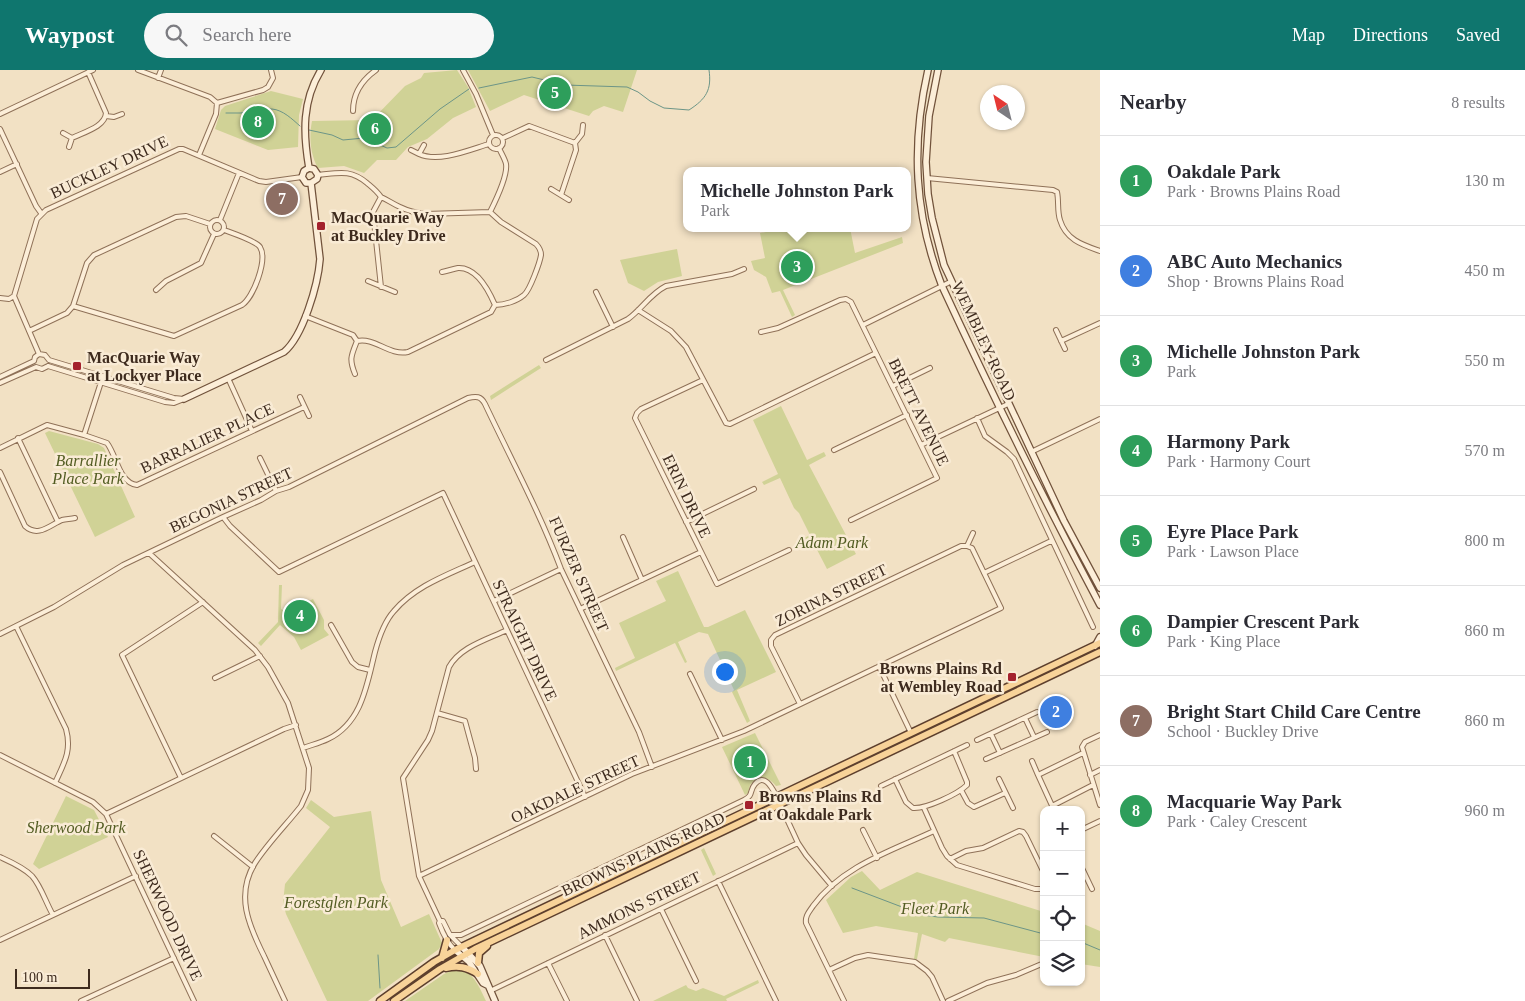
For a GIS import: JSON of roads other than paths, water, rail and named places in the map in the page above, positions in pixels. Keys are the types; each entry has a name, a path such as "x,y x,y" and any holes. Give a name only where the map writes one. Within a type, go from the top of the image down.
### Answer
{"main road":[{"path":"309,168 304,138 305,114 321,70"},
{"name":"WEMBLEY ROAD","path":"928,70 918,129 917,169 924,226 935,267 999,408 1100,605"},
{"name":"WEMBLEY ROAD","path":"938,70 929,116 926,144 930,210 938,245 950,282 1064,521 1100,588"},
{"path":"309,168 314,169 318,175 317,180 311,184 304,181 302,177 304,171 309,168"},
{"path":"184,399 284,352 296,338 317,285 320,260 311,184"},
{"path":"1098,645 1100,637"},
{"name":"BROWNS PLAINS ROAD","path":"380,1001 459,948 911,732 1098,645"},
{"name":"BROWNS PLAINS ROAD","path":"394,1001 440,969 493,940 1100,652"},
{"path":"442,958 448,938"},
{"path":"478,963 479,953 493,940"},
{"path":"459,948 478,963 488,981 488,988"},
{"path":"465,954 495,1001"},
{"path":"440,969 454,966 462,967 478,974"}],"street":[{"path":"138,70 210,97 217,103"},
{"path":"158,78 161,70"},
{"path":"217,103 268,87 273,78 271,70"},
{"path":"353,111 353,101 356,93 376,70"},
{"path":"463,70 476,94 493,135"},
{"path":"0,114 90,71 106,116 100,125 72,138 69,147"},
{"path":"199,156 216,114 217,103"},
{"path":"106,116 114,117 122,114"},
{"path":"560,195 576,150 575,143 582,134 582,125"},
{"path":"503,138 529,126 575,143"},
{"path":"0,129 41,213"},
{"path":"62,134 72,138"},
{"path":"489,144 489,140 493,135 498,134 503,138"},
{"path":"489,144 492,148 499,148 503,145 503,138"},
{"path":"411,150 427,158 455,155 489,144"},
{"path":"419,154 424,145"},
{"path":"490,212 498,197 506,170 505,161 499,148"},
{"name":"BUCKLEY DRIVE","path":"14,296 37,219 41,213 174,150 183,149 259,181 266,182 302,177"},
{"path":"0,172 17,164"},
{"path":"220,220 239,172"},
{"path":"318,175 352,173 377,190 381,197 407,210 426,214 490,212 501,222 536,244 540,249 541,255 526,293 504,305 495,305"},
{"path":"927,178 1053,190 1057,192 1058,196 1060,220 1069,236 1078,243 1100,251"},
{"path":"551,189 570,200"},
{"path":"381,197 373,212 381,286"},
{"path":"29,331 67,313 73,306 87,263 94,255 176,217 186,216 210,224"},
{"path":"210,224 213,220 220,220 224,223 224,230"},
{"path":"210,224 210,229 214,234"},
{"path":"214,234 221,233 224,230"},
{"path":"73,306 174,336 242,305 249,299 262,266 261,250 257,244 224,230"},
{"path":"156,290 166,281 201,263 214,234"},
{"path":"442,272 458,268 466,270 486,285 495,305"},
{"path":"546,360 628,319 650,296 666,286 732,274 744,269"},
{"path":"368,281 395,292"},
{"path":"863,325 950,282"},
{"path":"596,292 613,327"},
{"path":"0,298 9,299 14,296 39,354"},
{"name":"BRETT AVENUE","path":"761,332 778,328 846,299 851,302 907,415 937,478 851,520"},
{"path":"357,341 364,339 398,353 408,352 491,312 495,305"},
{"path":"638,310 678,337 686,347 726,423 724,430"},
{"path":"305,316 353,335 357,341"},
{"path":"1061,341 1100,323"},
{"path":"1056,330 1065,349"},
{"path":"355,374 350,358 357,341"},
{"path":"726,423 730,424 876,353"},
{"path":"39,354 45,355 49,360 174,398 184,399"},
{"path":"0,377 34,361 35,357 39,354"},
{"path":"48,366 49,360"},
{"path":"34,361 36,367"},
{"path":"0,383 36,367 42,369 48,366 165,402 174,403 184,399"},
{"path":"893,386 930,368"},
{"path":"84,435 103,376"},
{"path":"228,378 252,431"},
{"name":"ERIN DRIVE","path":"703,380 641,409 637,412 635,418 717,584 789,550"},
{"name":"BEGONIA STREET","path":"0,634 54,607 123,565 262,500 276,491 468,398 476,396"},
{"name":"FURZER STREET","path":"476,396 482,399 485,404 551,542 561,569 638,732 652,767"},
{"path":"300,397 309,416"},
{"path":"921,445 1008,404"},
{"name":"BARRALIER PLACE","path":"0,448 18,438 48,426 84,435 107,443 125,480 130,484 137,485 304,407"},
{"path":"834,450 907,415"},
{"path":"977,418 986,436 1014,459 1093,628"},
{"path":"1031,452 1100,420"},
{"path":"18,438 58,522"},
{"path":"260,458 276,491"},
{"path":"0,472 25,526 29,530 38,532 58,522 75,518"},
{"path":"686,522 754,489"},
{"name":"STRAIGHT DRIVE","path":"223,517 230,526 279,572 443,493 585,797"},
{"path":"973,533 968,546 972,548 984,573 1051,541"},
{"path":"623,537 642,580"},
{"name":"ZORINA STREET","path":"800,704 771,646 771,640 775,635 961,546 968,546"},
{"path":"580,609 701,552"},
{"path":"150,553 260,656 288,704 303,748 309,768 310,780 305,798 301,806 253,867 245,890 246,914 250,929 285,1001"},
{"path":"303,748 329,738 352,719 364,695 378,641 384,626 393,612 413,593 475,562"},
{"path":"494,601 561,569"},
{"name":"OAKDALE STREET","path":"419,876 652,767 744,731 1001,608 984,573"},
{"path":"181,778 122,655 203,602"},
{"path":"16,626 66,729 69,742 66,758 55,782"},
{"path":"331,626 352,662 358,667 370,670"},
{"path":"459,948 448,938 439,923 440,921 419,876 403,778 428,740 449,667 454,658 462,651 507,630"},
{"path":"215,678 260,656"},
{"path":"879,666 915,740"},
{"path":"690,674 722,740"},
{"path":"977,740 1037,712"},
{"path":"437,713 465,721 476,758 476,769"},
{"path":"1025,718 1034,737"},
{"path":"106,814 296,725"},
{"path":"986,760 1047,732"},
{"path":"991,734 1000,753"},
{"path":"1100,735 1085,742 1082,747 1100,806"},
{"path":"881,786 967,745"},
{"path":"895,779 908,806 924,808 961,790 967,785 954,751"},
{"path":"1038,775 1083,752"},
{"name":"SHERWOOD DRIVE","path":"0,755 93,802 106,814 194,1001"},
{"path":"1032,762 1052,806"},
{"path":"1090,775 1100,770"},
{"path":"999,780 1012,808"},
{"name":"BROWNS PLAINS ROAD","path":"448,938 466,933 750,797 755,785 759,781 768,782 777,796"},
{"path":"1056,806 1093,785"},
{"path":"961,790 968,804 974,807 1005,793"},
{"path":"777,796 798,842 806,855 832,886"},
{"path":"924,808 942,848 957,865 1040,889"},
{"path":"1085,828 1100,822"},
{"path":"863,830 877,858"},
{"path":"844,1001 806,923 807,914 822,893 854,868 934,831"},
{"path":"950,859 966,851 983,848 1019,831 1023,832 1026,836 1040,865"},
{"path":"214,836 253,867"},
{"name":"AMMONS STREET","path":"488,988 548,963 798,842"},
{"path":"0,857 23,868 32,876 52,915"},
{"path":"1085,874 1092,889"},
{"path":"0,940 136,876"},
{"path":"718,881 776,1001"},
{"path":"661,909 696,981"},
{"path":"605,935 637,1001"},
{"path":"448,938 459,948"},
{"path":"829,970 868,955 915,962 928,971 943,1001"},
{"path":"81,1001 174,958"},
{"path":"548,963 567,1001"},
{"path":"948,1001 987,983 1016,975 1040,964"}],"waterway":[{"path":"479,88 532,77 565,85 627,87 664,108 689,110 704,98 710,83 709,70"},
{"path":"309,130 332,135 343,140 364,138 387,148 396,147 440,109 469,89"},
{"path":"226,113 241,113 257,108 263,110 272,109 284,113 300,126"},
{"path":"852,888 923,915 984,918 1040,933"},
{"path":"1085,944 1100,950"},
{"path":"378,955 380,988"}],"place":[{"name":"Eyre Place Park","path":"555,93"},
{"name":"Macquarie Way Park","path":"258,122"},
{"name":"Dampier Crescent Park","path":"375,129"},
{"name":"Bright Start Child Care Centre","path":"282,199"},
{"name":"MacQuarie Way at Buckley Drive","path":"321,226"},
{"name":"Michelle Johnston Park","path":"797,267"},
{"name":"MacQuarie Way at Lockyer Place","path":"77,366"},
{"name":"Harmony Park","path":"300,616"},
{"name":"Browns Plains Rd at Wembley Road","path":"1012,677"},
{"name":"ABC Auto Mechanics","path":"1056,712"},
{"name":"Oakdale Park","path":"750,762"},
{"name":"Browns Plains Rd at Oakdale Park","path":"749,805"}],"park label":[{"name":"Barrallier Place Park","path":"88,469"},
{"name":"Adam Park","path":"832,542"},
{"name":"Sherwood Park","path":"76,827"},
{"name":"Forestglen Park","path":"336,902"},
{"name":"Fleet Park","path":"935,908"}]}
